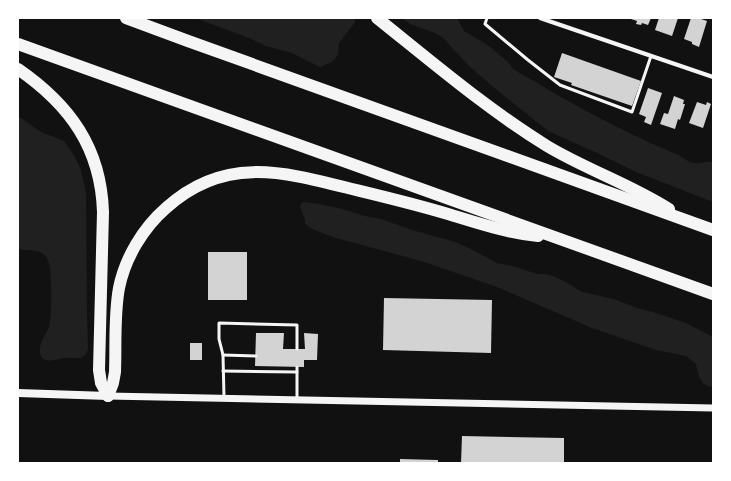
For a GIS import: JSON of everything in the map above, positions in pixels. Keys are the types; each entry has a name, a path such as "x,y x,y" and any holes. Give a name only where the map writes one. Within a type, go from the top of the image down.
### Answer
{"highway":[{"path":"126,18 713,230"},
{"path":"377,18 486,104 530,136 576,162 637,190 687,220"},
{"path":"18,44 713,294"},
{"path":"18,69 45,91 68,115 84,138 97,167 100,183 102,212 99,370 101,383 108,396"},
{"path":"108,396 115,372 118,295 123,274 132,252 149,226 169,205 192,189 219,178 252,172 288,174 401,201 499,230 559,238"}],"main road":[{"path":"18,393 108,396"}],"street":[{"path":"540,18 713,77"},
{"path":"108,396 224,397 713,408"}],"lane":[{"path":"487,18 485,24 560,85 632,112 651,56"},
{"path":"224,397 223,355 219,339 219,322 297,325 297,349"},
{"path":"223,355 256,356"},
{"path":"297,366 297,399"},
{"path":"223,371 297,372"}],"shaded area":[{"path":"195,18 355,18 355,22 339,43 338,55 332,62 320,67 292,53 266,46 249,38"},
{"path":"402,18 457,18 464,31 489,46 508,62 513,69 573,104 692,163 713,162 713,202 636,172 548,131 469,66 443,38 435,33 410,24"},
{"path":"18,116 41,132 64,141 74,155 81,170 86,194 88,348 85,355 79,358 45,360 41,356 40,348 49,327 51,314 51,276 48,260 42,253 18,249"},
{"path":"305,202 342,209 381,219 412,230 452,241 497,263 513,266 537,274 553,276 582,292 614,299 637,308 686,323 713,337 713,387 705,385 702,382 696,364 686,356 656,350 592,328 497,287 421,261 336,238 312,229 305,224 305,219 300,207 301,203"}],"building":[{"path":"651,18 648,25 642,23 641,25 636,24 637,21 631,19"},
{"path":"659,18 678,18 672,36 655,30"},
{"path":"691,18 698,18 707,21 699,47 684,39"},
{"path":"562,53 641,81 632,106 571,85 572,83 554,77"},
{"path":"648,88 662,93 651,125 644,122 646,117 639,114"},
{"path":"674,96 684,100 683,104 685,104 680,120 678,119 675,129 660,124 664,113 668,114"},
{"path":"697,102 706,105 707,102 711,104 703,128 689,123"},
{"path":"208,252 247,252 247,300 208,300"},
{"path":"384,298 492,300 491,353 383,350"},
{"path":"256,333 284,333 283,349 305,349 304,333 318,334 317,360 304,360 304,367 255,366"},
{"path":"190,343 202,343 202,360 190,360"},
{"path":"462,436 564,438 564,463 461,463"},
{"path":"400,459 438,460 438,463 400,463"}]}
